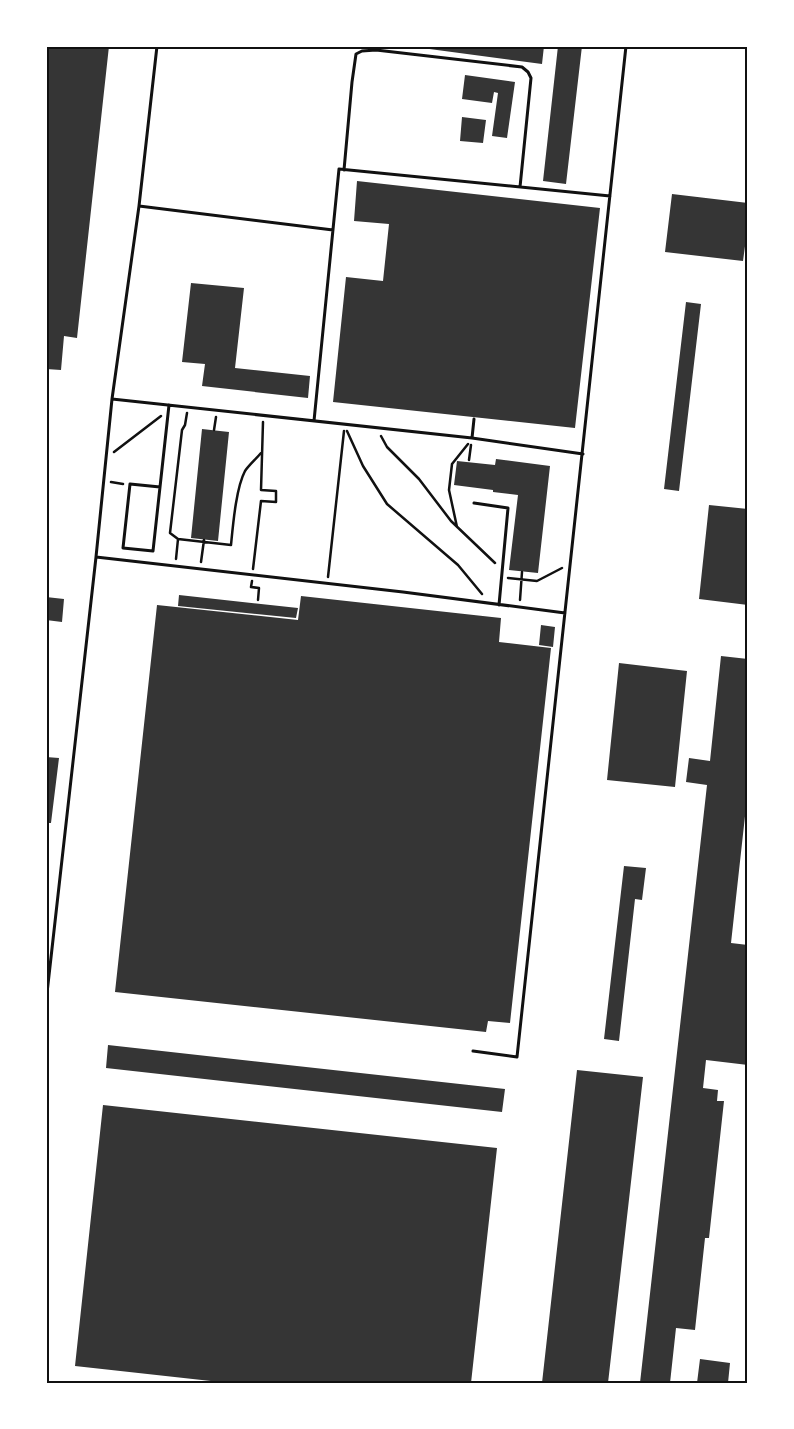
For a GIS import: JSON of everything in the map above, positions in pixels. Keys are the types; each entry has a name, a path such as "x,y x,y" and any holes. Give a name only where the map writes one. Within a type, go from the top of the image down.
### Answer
{"lane":[{"path":"46,1002 112,399 139,206 157,46"},
{"path":"473,1050 518,1057 626,46"},
{"path":"344,170 356,54 362,51 376,50 522,67 528,72 531,78 520,187"},
{"path":"314,421 339,169 610,196"},
{"path":"139,206 333,230"},
{"path":"112,399 472,438 582,454"},
{"path":"160,487 130,484 123,548 153,551 169,405"},
{"path":"472,438 474,419"},
{"path":"474,503 508,508 499,605"},
{"path":"96,557 565,613"}],"path":[{"path":"187,407 185,425 182,430 170,533 178,539 231,545 234,518 245,471 262,452"},
{"path":"106,457 169,410"},
{"path":"214,430 216,410"},
{"path":"258,600 259,588 251,587 261,501 276,502 276,491 261,490 264,416"},
{"path":"327,584 344,424"},
{"path":"344,424 363,466 387,504 458,565 489,603"},
{"path":"376,428 388,447 419,479 458,527 502,568"},
{"path":"469,460 472,438"},
{"path":"458,527 449,490 452,464 472,438"},
{"path":"104,481 130,484"},
{"path":"175,566 178,539"},
{"path":"201,569 204,541"},
{"path":"501,577 537,581 570,564"},
{"path":"519,607 522,572"}],"building":[{"path":"46,46 109,46 77,338 64,336 61,370 46,369"},
{"path":"407,46 544,46 542,64"},
{"path":"558,46 582,46 566,184 543,181"},
{"path":"465,75 515,82 507,138 492,136 498,93 494,92 492,103 462,99"},
{"path":"462,117 486,120 483,143 460,141"},
{"path":"357,181 600,208 575,428 333,402 346,277 383,281 389,224 354,221"},
{"path":"672,194 748,203 748,224 743,261 665,252"},
{"path":"191,283 244,288 235,368 310,376 308,398 202,386 205,364 182,362"},
{"path":"686,302 701,304 679,491 664,489"},
{"path":"202,429 229,432 218,541 191,538"},
{"path":"496,459 550,466 538,573 509,570 518,495 454,485 457,461 495,465"},
{"path":"709,505 748,509 748,605 699,599"},
{"path":"179,595 298,608 296,618 178,606"},
{"path":"301,596 501,618 499,642 551,648 510,1023 488,1021 486,1032 115,992 157,605 298,620"},
{"path":"46,597 64,599 62,622 46,620"},
{"path":"541,625 555,627 553,647 539,645"},
{"path":"721,656 748,659 748,789 731,943 748,945 748,1065 706,1060 703,1088 718,1090 717,1101 724,1101 709,1238 705,1238 695,1330 676,1328 670,1383 640,1383 707,785 686,782 689,758 710,761"},
{"path":"619,663 687,671 675,787 607,780"},
{"path":"46,757 59,758 51,823 46,823"},
{"path":"624,866 646,868 642,900 635,899 619,1041 604,1039"},
{"path":"108,1045 505,1089 502,1112 106,1068"},
{"path":"577,1070 643,1077 608,1383 542,1383"},
{"path":"103,1105 497,1148 471,1383 229,1383 75,1366"},
{"path":"700,1359 730,1363 728,1383 697,1383"}]}
